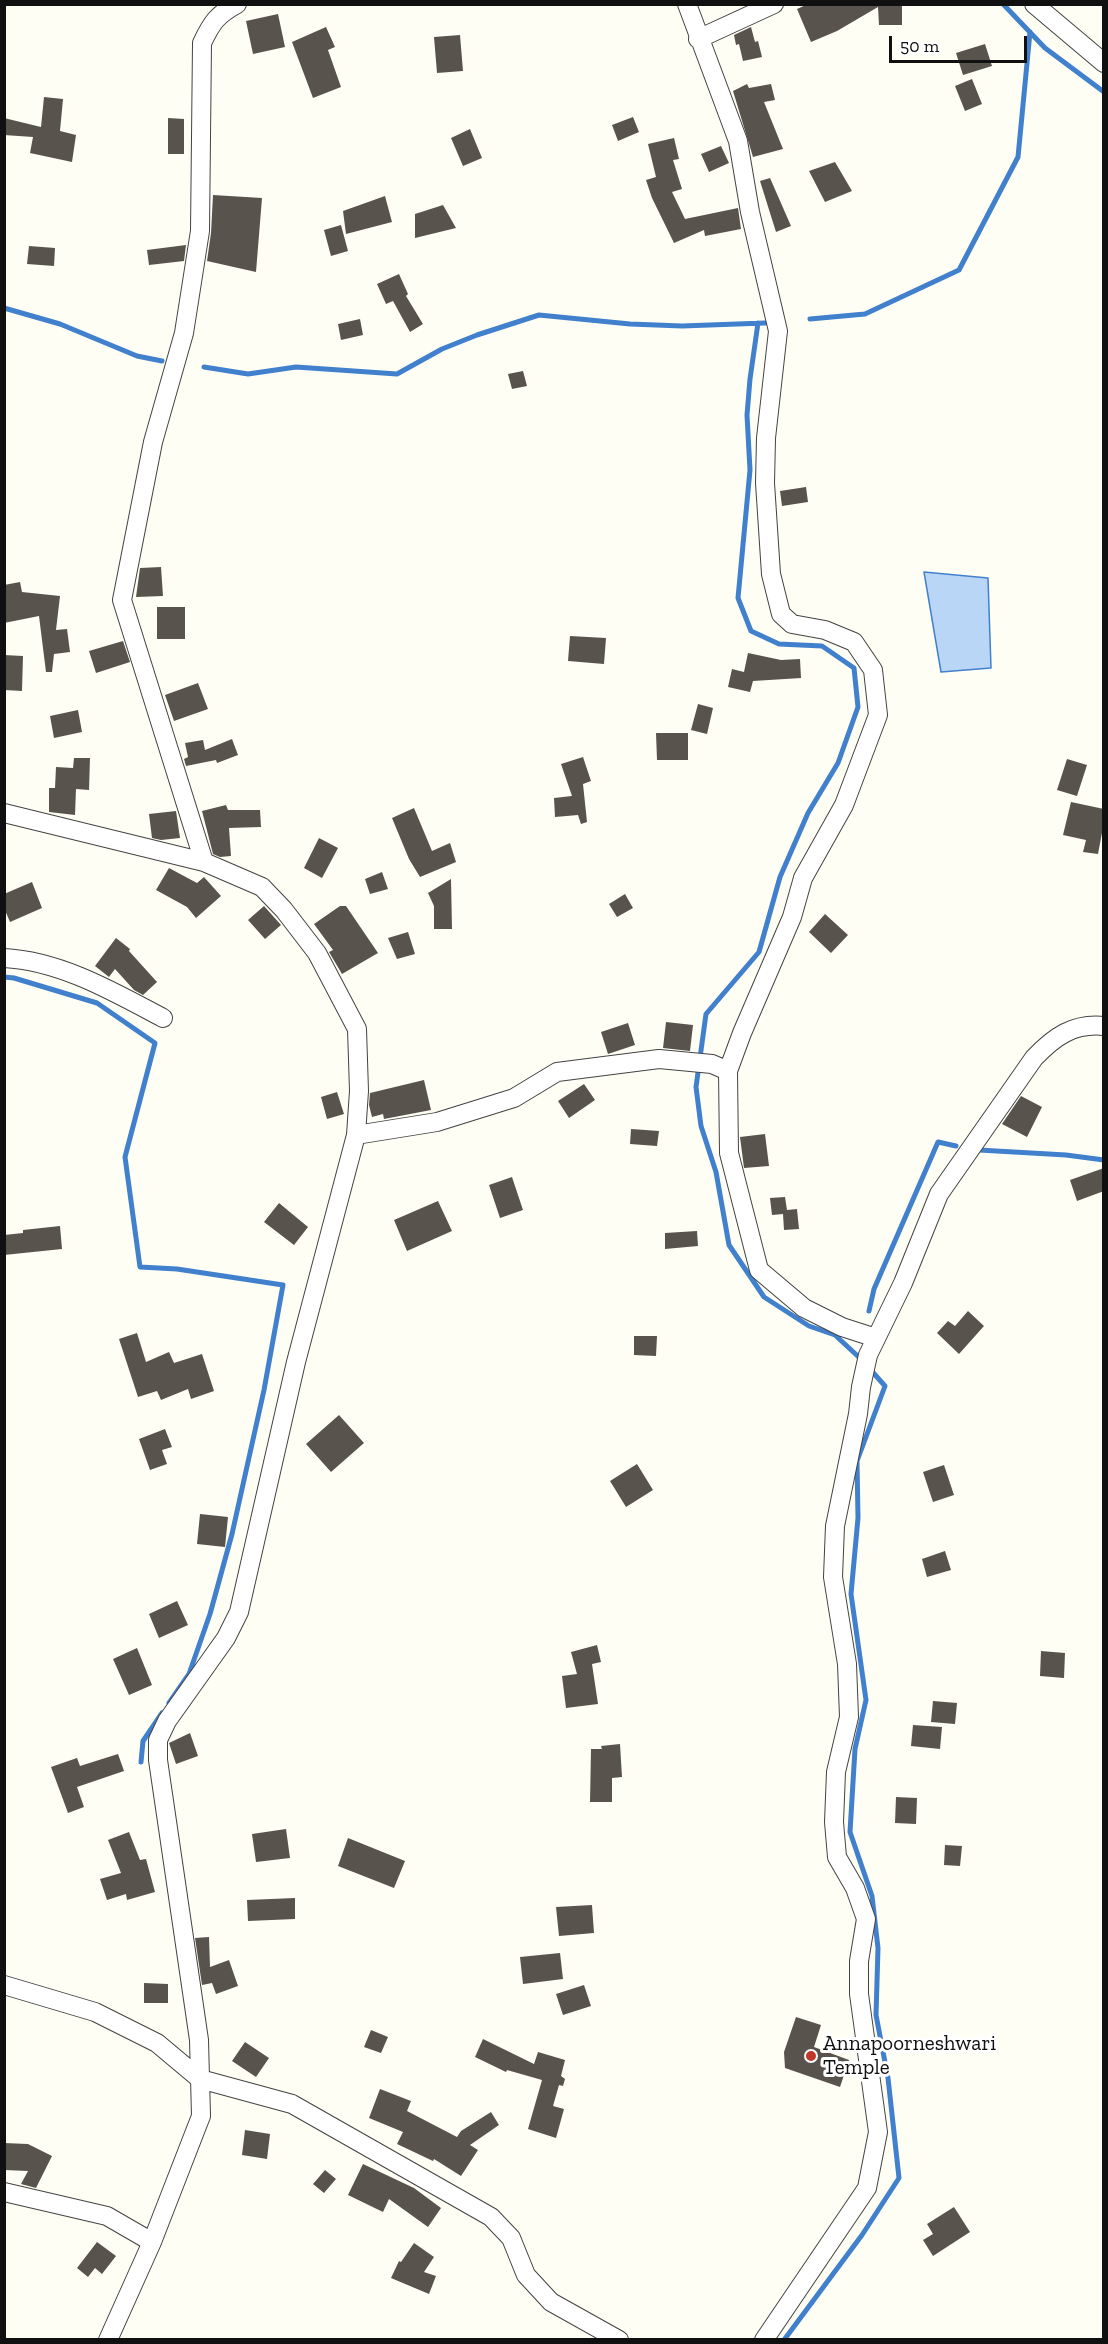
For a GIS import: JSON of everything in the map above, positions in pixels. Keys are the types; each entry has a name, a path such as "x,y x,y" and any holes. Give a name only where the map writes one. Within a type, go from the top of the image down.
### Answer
{"street":[{"path":"204,862 122,600 153,442 184,333 200,231 202,43 210,27 213,9 237,4"},
{"path":"687,4 698,39 738,141 750,212 778,332 766,438 765,483 771,574 781,614 792,624 825,630 854,642 873,670 878,715 844,805 803,878 792,916 742,1033 720,1067 729,1153 759,1270 804,1308 842,1327 876,1338"},
{"path":"698,39 774,4"},
{"path":"1034,4 1104,63"},
{"path":"4,813 204,862 262,887 284,910 317,953 357,1029 359,1091 356,1135 296,1362 239,1612 226,1638 167,1721 158,1740 158,1760 199,2040 201,2116 152,2242 108,2340"},
{"path":"4,958 43,962 118,994 163,1018"},
{"path":"764,2340 867,2188 878,2132 859,1995 859,1961 866,1919 855,1888 837,1857 834,1822 836,1772 849,1717 847,1664 833,1577 835,1526 868,1355 903,1283 939,1194 1034,1058 1051,1041 1071,1028 1104,1026"},
{"path":"356,1135 437,1122 503,1102 514,1098 557,1072 659,1059 720,1067"},
{"path":"4,1985 95,2012 157,2043 200,2079 292,2104 491,2217 511,2238 526,2275 551,2302 619,2340"},
{"path":"4,2192 107,2216 152,2242"}],"water":[{"path":"924,572 988,578 991,668 941,672"}],"building":[{"path":"808,4 902,4 902,25 879,25 878,7 837,31 811,42 797,9"},
{"path":"278,14 285,47 253,54 246,21"},
{"path":"326,27 335,47 328,50 341,87 313,98 292,42"},
{"path":"751,27 762,57 743,61 734,35"},
{"path":"460,35 463,71 437,73 434,37"},
{"path":"985,44 992,66 963,75 956,53"},
{"path":"972,79 982,104 965,111 955,86"},
{"path":"747,84 749,88 771,84 775,100 764,102 783,149 753,157 733,91"},
{"path":"44,97 63,99 60,131 76,135 72,162 30,153 33,137 4,135 4,118 41,127"},
{"path":"633,117 639,132 618,141 612,125"},
{"path":"168,118 184,119 184,154 168,154"},
{"path":"470,129 482,158 463,166 451,138"},
{"path":"674,138 679,159 673,160 682,189 672,192 685,219 738,208 741,229 705,236 704,230 674,243 652,198 646,180 656,177 648,144"},
{"path":"721,146 729,163 709,172 701,154"},
{"path":"835,162 852,191 825,202 809,171"},
{"path":"770,178 791,226 776,232 760,181"},
{"path":"213,195 262,198 256,272 207,261"},
{"path":"385,196 392,222 346,234 343,211"},
{"path":"443,205 456,228 415,238 415,214"},
{"path":"341,225 348,251 331,256 324,230"},
{"path":"186,245 184,261 149,265 147,250"},
{"path":"29,246 55,248 54,266 27,264"},
{"path":"399,274 408,294 406,296 423,324 410,332 393,301 386,304 377,284"},
{"path":"360,319 363,335 341,340 338,324"},
{"path":"523,371 527,386 512,389 508,374"},
{"path":"806,487 808,502 782,506 780,491"},
{"path":"161,567 163,596 136,597 140,568"},
{"path":"20,582 22,592 60,596 56,630 67,629 70,652 54,654 52,672 46,672 39,616 4,623 4,585"},
{"path":"157,607 185,607 185,639 157,639"},
{"path":"570,636 606,638 604,664 568,661"},
{"path":"123,641 130,662 96,673 89,651"},
{"path":"748,653 781,660 800,659 801,678 753,681 750,692 728,687 732,669 744,672"},
{"path":"4,655 23,656 22,691 4,690"},
{"path":"198,683 208,709 174,721 165,695"},
{"path":"698,704 713,708 707,734 691,730"},
{"path":"78,710 82,732 54,738 50,716"},
{"path":"656,733 688,733 688,760 657,760"},
{"path":"232,739 238,755 217,763 216,760 186,766 184,759 188,757 185,743 203,740 205,750"},
{"path":"583,757 591,781 583,784 587,822 581,824 578,815 555,817 554,798 572,796 561,764"},
{"path":"74,758 90,758 89,790 76,789 75,815 49,812 49,788 55,788 56,767 73,768"},
{"path":"1067,759 1087,765 1077,796 1057,790"},
{"path":"1071,802 1104,809 1098,854 1083,852 1086,840 1063,835"},
{"path":"226,805 228,810 260,810 261,827 229,828 231,856 220,857 213,854 202,811"},
{"path":"414,808 432,851 450,843 456,862 420,877 409,859 392,818"},
{"path":"176,811 180,838 161,840 152,838 149,814"},
{"path":"319,838 338,848 322,878 304,868"},
{"path":"169,868 197,883 204,877 221,896 196,918 187,907 156,890"},
{"path":"382,872 388,889 370,894 365,879"},
{"path":"451,879 452,929 434,929 434,906 428,893"},
{"path":"32,882 42,908 10,922 4,908 4,894"},
{"path":"625,894 633,908 617,917 609,904"},
{"path":"264,906 281,925 265,939 248,920"},
{"path":"340,906 346,906 378,953 342,974 329,952 333,950 314,924"},
{"path":"825,914 848,935 831,953 809,932"},
{"path":"408,932 415,954 397,959 388,938"},
{"path":"116,938 130,949 129,951 157,982 143,995 134,990 115,969 109,977 95,966"},
{"path":"666,1022 693,1025 690,1051 663,1048"},
{"path":"628,1023 635,1045 608,1054 601,1032"},
{"path":"424,1080 431,1110 384,1119 383,1114 372,1117 369,1105 370,1093"},
{"path":"584,1084 595,1100 569,1118 558,1101"},
{"path":"337,1092 344,1114 327,1119 321,1097"},
{"path":"1021,1096 1042,1107 1027,1137 1002,1124"},
{"path":"631,1129 659,1131 657,1146 630,1144"},
{"path":"765,1134 769,1166 744,1168 740,1137"},
{"path":"1104,1168 1104,1191 1077,1201 1070,1180"},
{"path":"512,1177 523,1210 500,1218 489,1185"},
{"path":"785,1197 787,1210 797,1209 799,1229 784,1230 783,1214 772,1215 770,1198"},
{"path":"438,1201 452,1231 407,1251 394,1220"},
{"path":"279,1203 308,1227 294,1245 264,1222"},
{"path":"60,1226 62,1249 4,1255 4,1235 23,1233 23,1230"},
{"path":"697,1231 698,1246 665,1249 665,1233"},
{"path":"968,1311 984,1326 959,1354 937,1333 948,1321 955,1326"},
{"path":"137,1333 146,1362 169,1352 174,1363 202,1354 214,1391 191,1399 188,1389 161,1400 157,1391 138,1397 119,1339"},
{"path":"634,1336 657,1336 656,1356 634,1355"},
{"path":"339,1415 364,1443 331,1472 306,1444"},
{"path":"165,1429 172,1447 162,1450 167,1464 150,1470 139,1439"},
{"path":"637,1464 653,1490 626,1507 610,1481"},
{"path":"944,1465 954,1495 933,1502 923,1472"},
{"path":"200,1514 228,1517 225,1547 197,1544"},
{"path":"945,1551 951,1570 927,1577 922,1559"},
{"path":"177,1601 188,1625 159,1638 149,1614"},
{"path":"597,1645 601,1662 592,1664 598,1704 566,1708 562,1676 577,1674 571,1652"},
{"path":"137,1648 152,1685 129,1695 113,1659"},
{"path":"1041,1651 1065,1653 1064,1678 1040,1676"},
{"path":"933,1701 957,1703 955,1724 931,1722"},
{"path":"913,1725 942,1727 940,1749 911,1746"},
{"path":"190,1733 198,1756 176,1764 169,1743"},
{"path":"620,1744 622,1777 612,1778 612,1802 590,1802 591,1749 602,1749 601,1746"},
{"path":"118,1754 124,1771 77,1787 84,1807 68,1813 51,1767 77,1758 80,1766"},
{"path":"896,1797 917,1798 916,1824 895,1823"},
{"path":"286,1829 290,1858 256,1862 252,1834"},
{"path":"129,1832 140,1860 146,1859 155,1892 127,1900 126,1894 107,1900 100,1879 121,1873 108,1840"},
{"path":"348,1838 405,1861 394,1888 338,1866"},
{"path":"945,1845 962,1846 960,1866 944,1865"},
{"path":"295,1898 295,1919 248,1921 247,1900"},
{"path":"592,1905 594,1933 559,1936 556,1907"},
{"path":"209,1937 210,1967 229,1960 238,1986 216,1994 212,1983 202,1985 195,1938"},
{"path":"560,1953 563,1979 523,1984 520,1957"},
{"path":"144,1983 168,1984 168,2003 144,2003"},
{"path":"584,1985 591,2006 563,2015 556,1994"},
{"name":"Annapoorneshwari Temple","path":"796,2017 821,2025 814,2047 849,2060 840,2087 785,2068 784,2052"},
{"path":"371,2030 388,2037 381,2053 364,2047"},
{"path":"483,2039 534,2064 538,2052 565,2060 561,2076 565,2079 563,2086 559,2085 553,2106 564,2109 556,2138 528,2129 542,2080 507,2070 506,2072 475,2057"},
{"path":"245,2042 269,2058 256,2077 232,2061"},
{"path":"380,2089 411,2101 407,2111 457,2137 461,2131 491,2112 499,2125 470,2145 478,2150 461,2176 434,2159 433,2161 397,2144 403,2132 369,2118"},
{"path":"245,2130 270,2134 267,2159 242,2155"},
{"path":"4,2143 28,2144 52,2156 36,2188 21,2184 28,2171 4,2170"},
{"path":"363,2164 414,2188 441,2208 428,2227 389,2199 383,2212 348,2195"},
{"path":"325,2170 336,2179 324,2193 313,2184"},
{"path":"954,2207 970,2232 933,2256 923,2240 933,2234 927,2224"},
{"path":"97,2242 116,2256 102,2274 95,2268 88,2277 77,2268"},
{"path":"414,2243 434,2257 424,2272 436,2276 429,2294 391,2278 399,2261 401,2262"}],"waterway":[{"path":"1003,4 1045,48 1104,92"},
{"path":"810,319 865,314 959,270 1018,157 1030,32"},
{"path":"4,308 60,324 137,356 162,361"},
{"path":"204,367 248,374 296,367 397,374 442,349 539,315 630,324 682,326 765,323"},
{"path":"758,323 747,415 750,470 738,598 751,631 779,644 822,646 854,668 858,707 838,763 808,813 780,877 759,952 706,1014 696,1087 701,1126 716,1172 729,1245 764,1297 809,1326 835,1335 863,1361"},
{"path":"4,977 97,1003 155,1043 125,1157 140,1267 177,1269 283,1285 264,1390 232,1534 210,1614 189,1674 169,1703"},
{"path":"869,1311 874,1289 938,1142 956,1146"},
{"path":"979,1150 1066,1155 1104,1160"},
{"path":"784,2340 862,2235 899,2178 888,2078 876,2015 878,1948 872,1896 850,1832 855,1749 866,1700 851,1594 858,1518 857,1461 885,1386 869,1368"},
{"path":"141,1762 143,1741 162,1713"}],"place":[{"name":"Annapoorneshwari Temple","path":"811,2056"}]}
